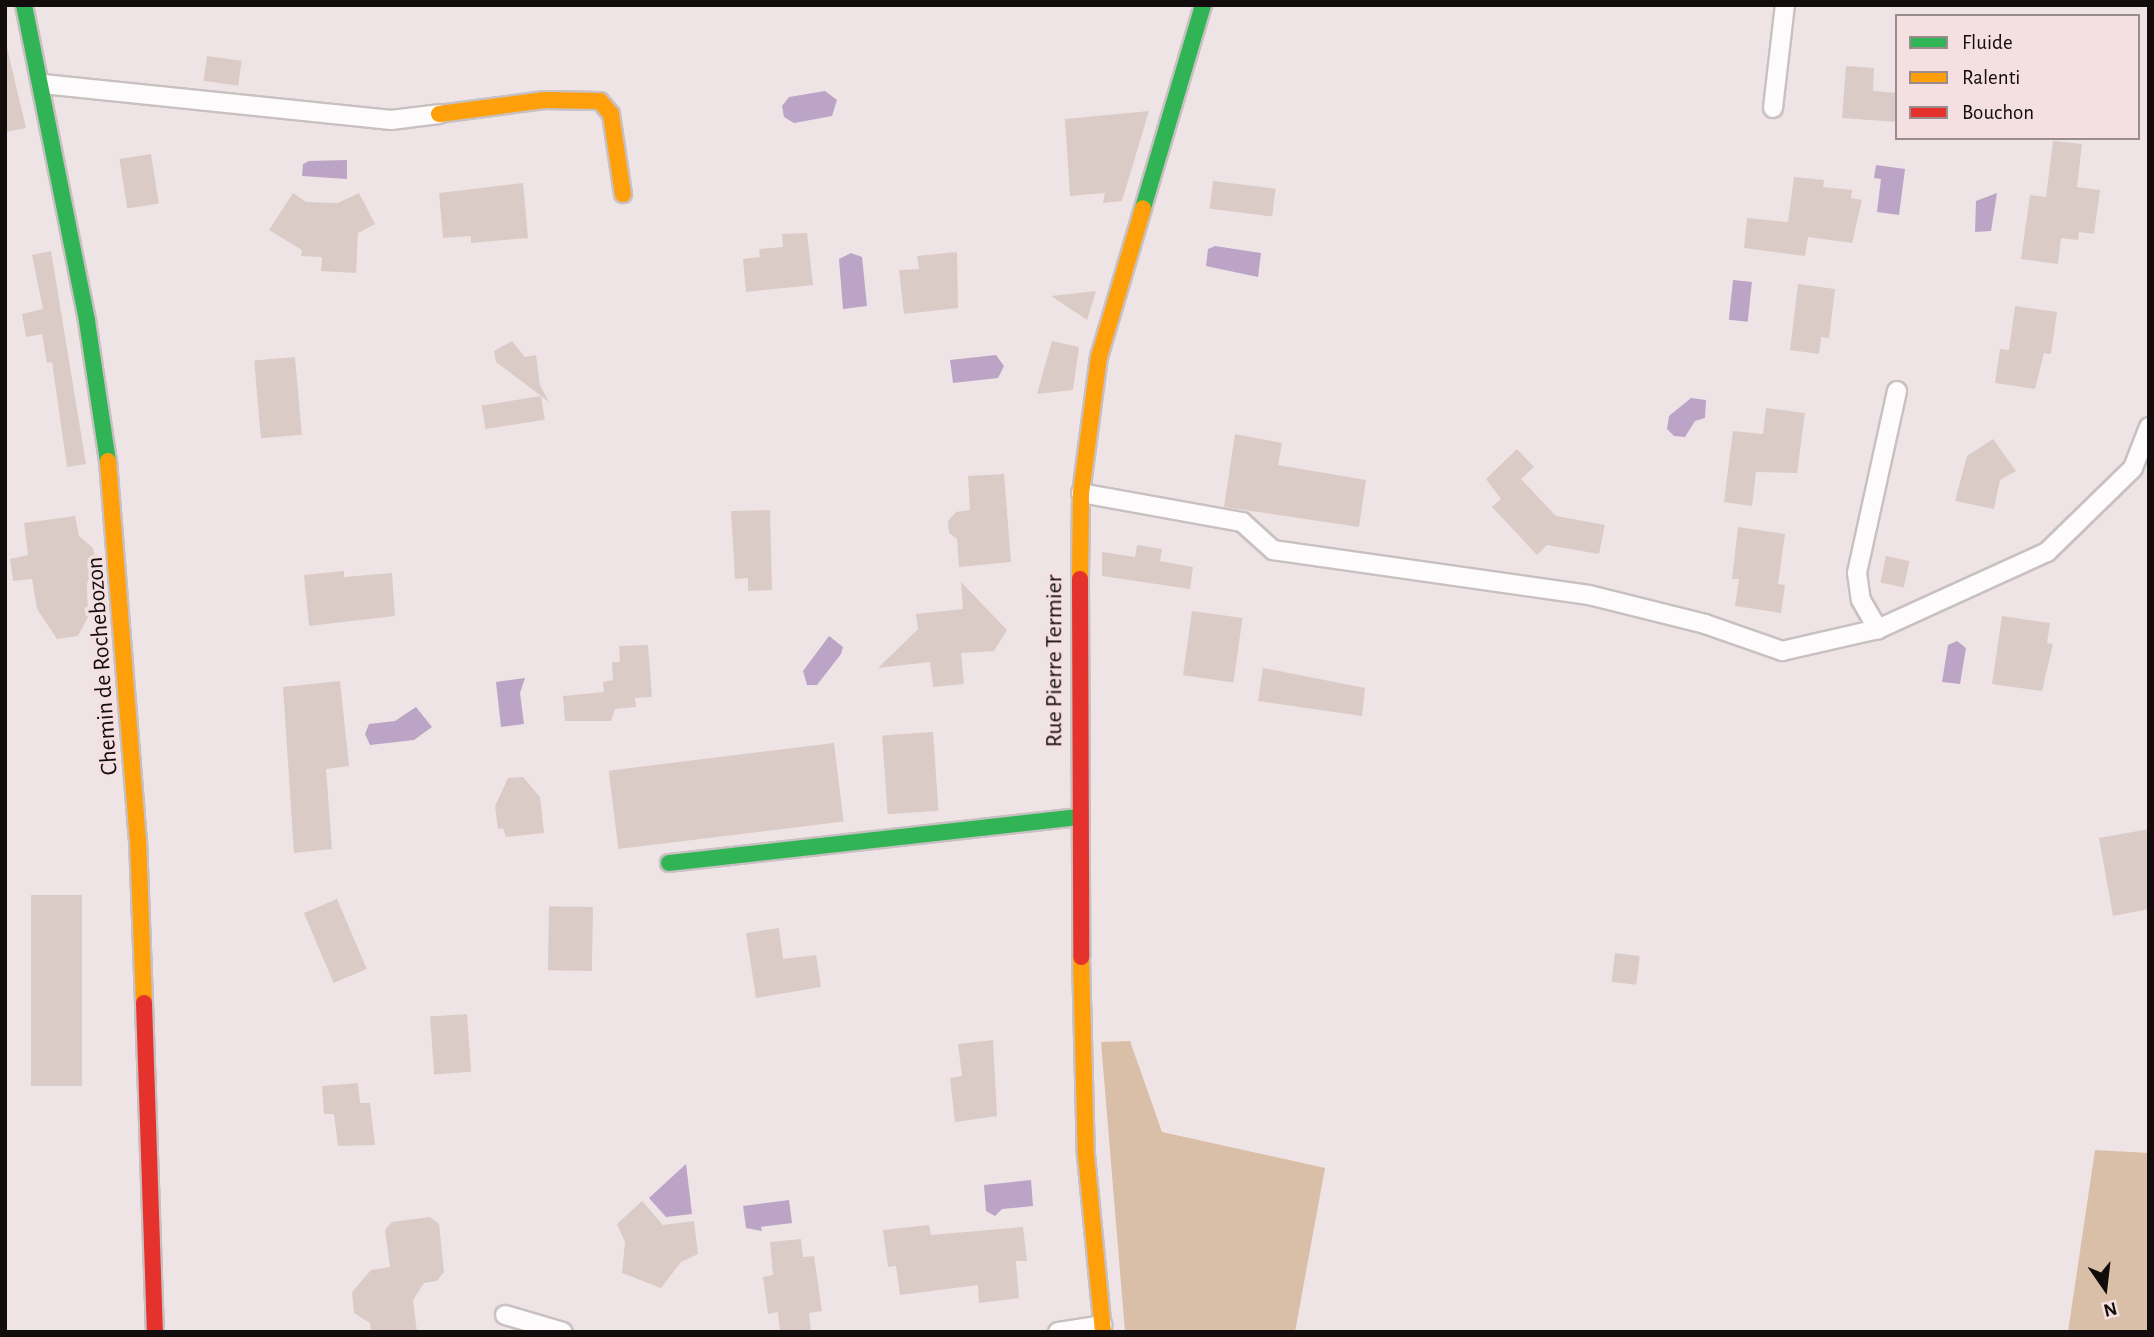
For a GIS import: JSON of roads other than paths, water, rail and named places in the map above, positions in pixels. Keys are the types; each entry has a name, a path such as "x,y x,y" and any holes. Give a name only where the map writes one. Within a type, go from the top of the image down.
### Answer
{"street":[{"name":"Chemin de Rochebozon","path":"24,5 43,84 88,321 114,503 138,839 155,1332"},
{"name":"Rue Pierre Termier","path":"1103,1328 1086,1155 1077,817 1081,493 1099,357 1203,5"},
{"path":"439,114 545,100 600,101 611,114 623,194"},
{"path":"669,863 1077,817"}],"lane":[{"path":"1773,108 1785,5"},
{"path":"43,84 391,120 439,114"},
{"path":"1878,629 1861,600 1857,573 1897,391"},
{"path":"1081,493 1242,522 1273,550 1589,594 1705,624 1782,651 1878,629 2047,552 2141,470 2149,427"},
{"path":"505,1315 563,1332"},
{"path":"1058,1332 1103,1328"}]}
